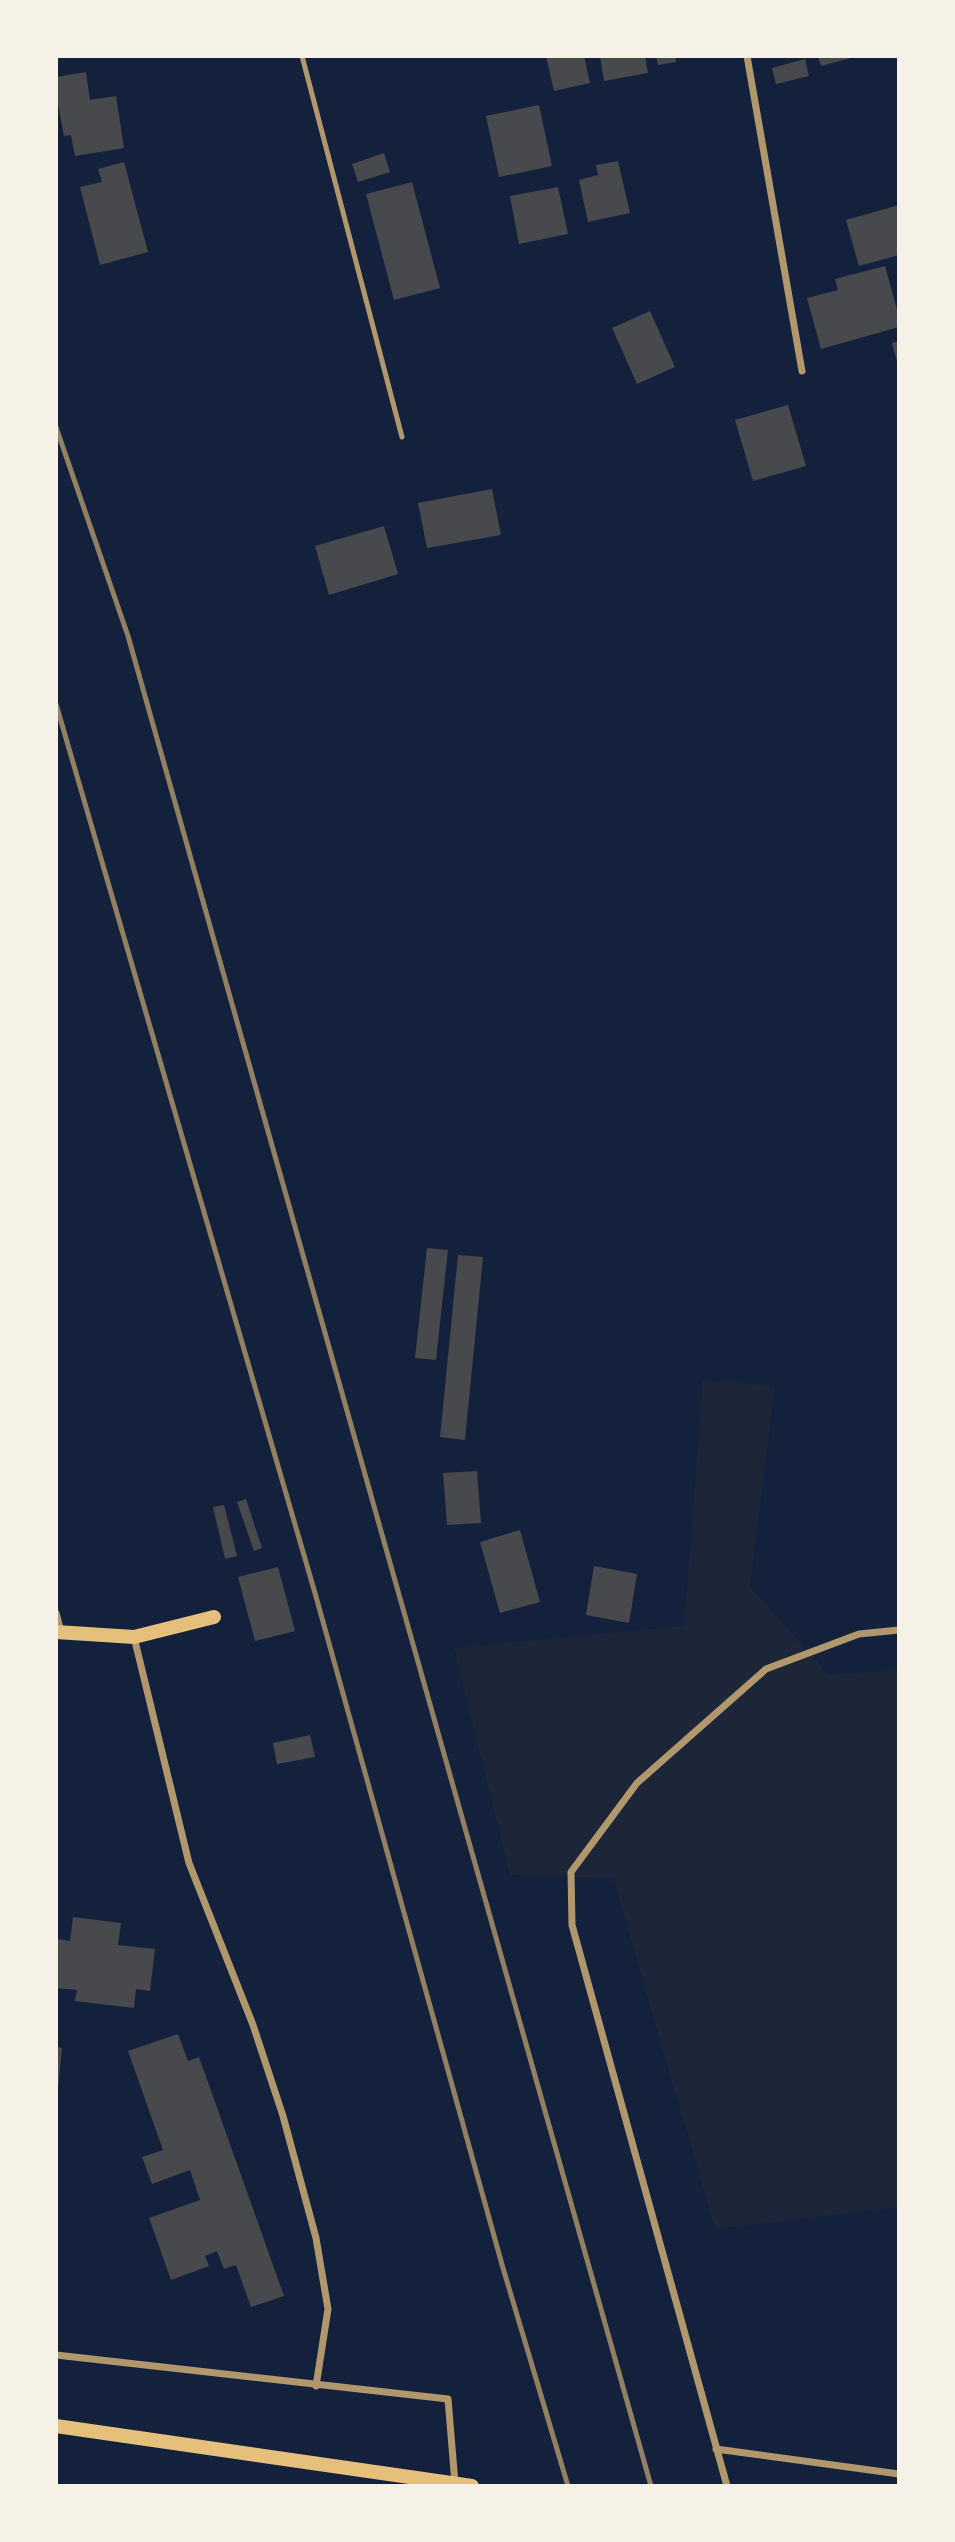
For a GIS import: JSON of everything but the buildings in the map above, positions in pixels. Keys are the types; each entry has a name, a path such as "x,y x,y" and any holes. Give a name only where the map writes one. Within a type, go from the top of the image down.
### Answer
{"main road":[{"path":"58,1632 134,1637 214,1617"},
{"path":"56,2426 472,2486"}],"street":[{"path":"747,56 802,371"},
{"path":"56,1613 58,1632"},
{"path":"727,2486 572,1925 571,1872 636,1783 766,1669 859,1634 899,1630"},
{"path":"134,1637 189,1863 253,2025 283,2116 316,2238 328,2309 316,2386"},
{"path":"56,2355 449,2399 455,2486"},
{"path":"716,2449 899,2474"}],"lane":[{"path":"302,56 402,436"}],"shaded area":[{"path":"703,1380 775,1386 750,1587 829,1675 899,1670 899,2207 715,2229 613,1878 510,1875 454,1648 684,1626"}],"railway":[{"path":"56,427 128,636 651,2486"},
{"path":"56,704 315,1593 503,2268 568,2486"}]}
